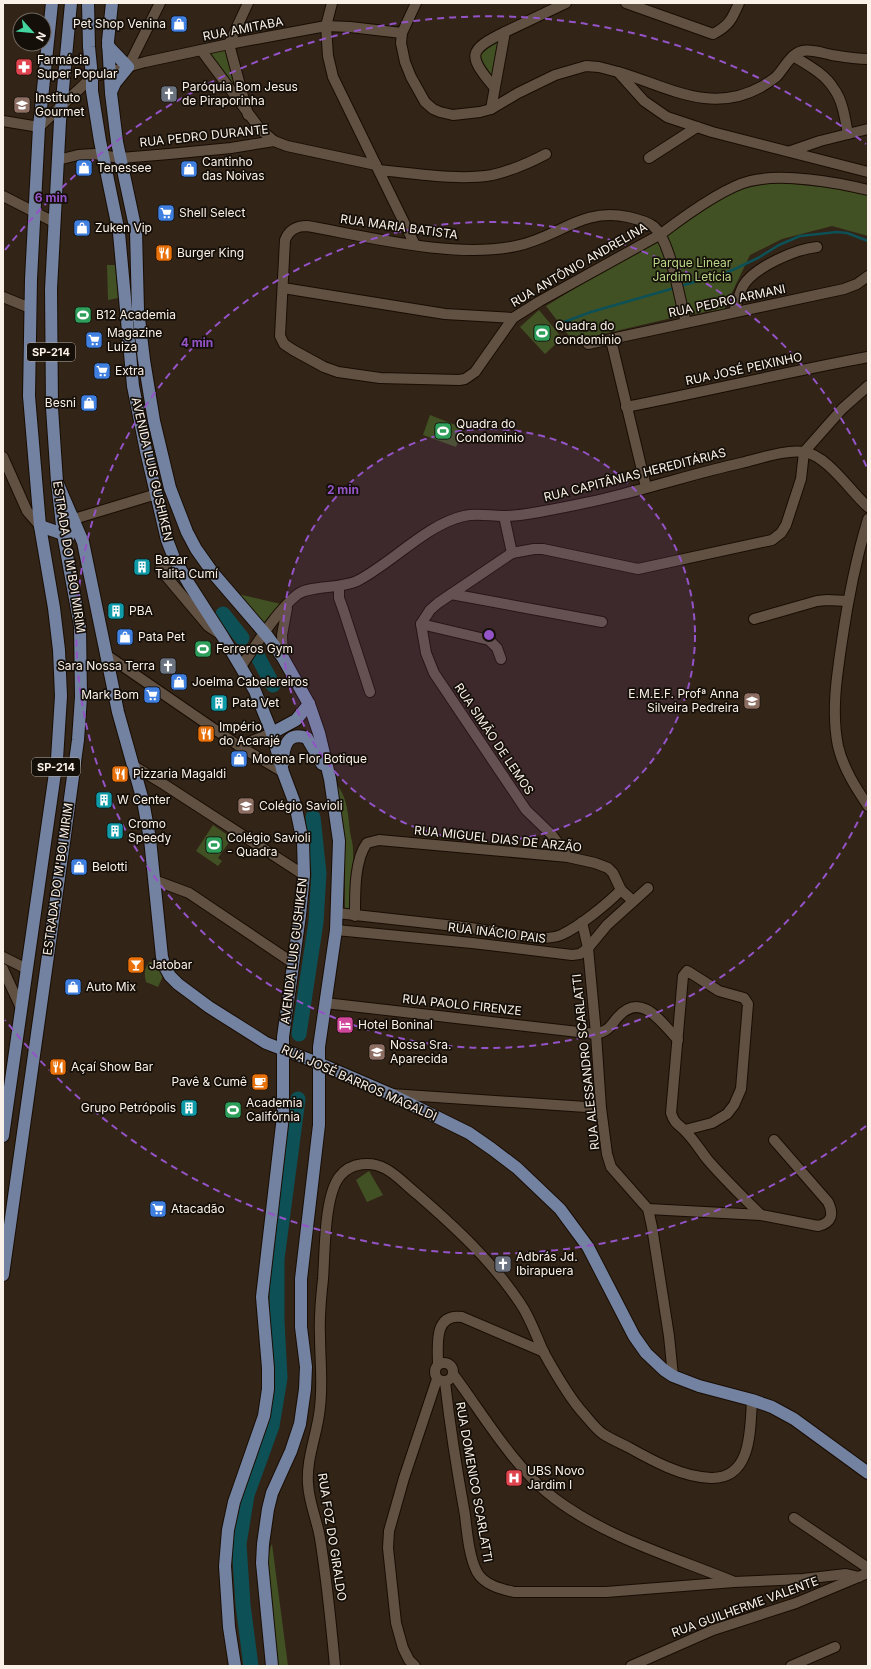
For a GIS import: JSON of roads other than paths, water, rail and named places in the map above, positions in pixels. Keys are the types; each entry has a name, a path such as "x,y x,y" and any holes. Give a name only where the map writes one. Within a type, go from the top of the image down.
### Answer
{"main road":[{"name":"ESTRADA DO M'BOI MIRIM","path":"3,1136 5,1113 57,759 60,703 59,650 40,526 29,408 30,308 34,212 39,128 52,3"},
{"name":"ESTRADA DO M'BOI MIRIM","path":"3,1275 12,1222 41,1000 74,769 81,697 80,626 63,534 57,482 52,408 51,353 51,289 54,222 61,105 71,3"},
{"name":"AVENIDA LUIS GUSHIKEN","path":"88,3 92,91 119,233 133,386 146,451 167,540 174,558 189,584 255,691 272,733 283,772 295,804 301,825 303,842 304,875 282,1050 283,1116 262,1298 268,1368 268,1389 264,1416 234,1502 228,1530 226,1551 225,1566 229,1627 235,1666"},
{"path":"111,93 115,83 128,67 108,43 112,3"},
{"name":"AVENIDA LUIS GUSHIKEN","path":"108,43 111,93 120,158 136,231 138,310 144,360 154,421 170,488 187,532 196,549 213,574 265,633 283,658 309,704 319,733 330,779 339,841 336,930 318,1063 319,1125 301,1279 301,1327 306,1367 305,1389 300,1424 292,1451 272,1493 263,1544 262,1563 272,1666"},
{"name":"RUA JOSÉ BARROS MAGALDI","path":"57,482 83,542 118,712 143,801 150,839 162,957 170,976 178,984 209,1007 266,1043 318,1063 418,1107 469,1133 492,1149 517,1168 560,1209 588,1247 634,1336 646,1353 664,1370 673,1376 699,1386 772,1407 794,1419 868,1473"},
{"path":"40,526 83,542"},
{"path":"272,733 296,720 309,704"},
{"path":"283,772 283,750 289,741 298,736 305,737 310,743 330,779"},
{"path":"27,969 36,976 41,1000"}],"street":[{"path":"128,67 160,3"},
{"path":"248,3 229,44 248,115"},
{"path":"332,3 326,26 328,56 333,77 415,245"},
{"path":"416,3 402,34 401,43 405,62 411,77 425,102 433,109 453,115 468,115 492,109 518,93 555,75 586,66 599,67 618,72 679,94 710,99 724,99 745,94 776,77 800,51 812,50 853,58 868,59"},
{"path":"494,87 477,65 475,56 479,47 486,41 566,3"},
{"path":"626,3 713,34 723,29 732,19 739,3"},
{"name":"RUA AMITABA","path":"92,76 200,50 326,26 350,27 402,34"},
{"path":"492,109 494,87 505,32"},
{"path":"200,50 248,115 260,129 274,141"},
{"path":"794,56 817,71 835,89 848,134"},
{"path":"618,72 644,101 656,111 667,117 697,127 868,172"},
{"path":"3,121 39,128 92,76"},
{"path":"649,158 697,127"},
{"path":"791,151 820,140 868,129"},
{"name":"RUA PEDRO DURANTE","path":"58,160 78,155 103,155 120,158 232,148 274,141 287,146 377,167 436,175 490,175 508,171 546,154"},
{"name":"RUA ANTÔNIO ANDRELINA","path":"283,288 280,336 284,344 324,367 338,372 380,378 459,380 475,372 513,318 540,301 661,234 678,221 736,186 750,181 795,179 868,190"},
{"path":"3,196 54,222"},
{"name":"RUA MARIA BATISTA","path":"283,288 285,240 295,228 307,226 415,245 471,250 494,249 533,242 581,219 606,215 639,219 653,226 661,234"},
{"path":"661,234 672,268 686,322"},
{"path":"734,312 744,285 758,272 782,257 810,247 817,247"},
{"name":"RUA PEDRO ARMANI","path":"588,344 844,289 857,284 868,276"},
{"path":"283,288 445,314 513,318"},
{"path":"3,297 30,308"},
{"path":"611,340 646,487"},
{"name":"RUA JOSÉ PEIXINHO","path":"626,407 868,357"},
{"path":"501,659 497,648 489,640 421,624 430,610 512,553 542,549 638,568 772,540 781,533 786,525 801,479 804,452 842,409 868,386"},
{"name":"RUA CAPITÂNIAS HEREDITÁRIAS","path":"241,667 289,603 304,590 339,586 355,582 425,535 449,521 464,516 478,514 504,516 537,512 620,495 702,472 788,452 804,452 815,456 826,464 868,507"},
{"path":"3,457 27,511 40,526"},
{"path":"74,519 150,496 156,496"},
{"path":"504,516 512,553"},
{"path":"868,519 855,566 848,601 834,705 838,747 849,775 868,806"},
{"path":"174,558 160,569 208,626 223,637"},
{"path":"339,586 339,598 342,609 370,692"},
{"path":"451,594 602,622"},
{"path":"754,620 817,601 848,601"},
{"path":"283,658 282,629 289,603"},
{"name":"RUA SIMÃO DE LEMOS","path":"421,624 426,653 434,672 454,704 526,810 552,835 568,857"},
{"path":"105,654 239,746 283,772"},
{"path":"239,746 272,733"},
{"path":"134,766 166,785 304,875"},
{"name":"RUA MIGUEL DIAS DE ARZÃO","path":"355,916 358,868 361,854 367,843 384,840 568,857 595,863 608,868 613,873 621,890 633,901"},
{"path":"154,880 188,893 294,962"},
{"name":"RUA INÁCIO PAIS","path":"336,930 472,943 572,955 580,954 588,948 607,925 648,888"},
{"name":"RUA INÁCIO PAIS","path":"337,914 464,927 539,938 560,936 582,922 621,890"},
{"name":"RUA ALESSANDRO SCARLATTI","path":"582,922 588,948 601,1108 607,1154 611,1167 648,1209"},
{"path":"3,957 27,969"},
{"path":"3,968 21,1008"},
{"path":"685,1130 712,1123 728,1114 734,1105 741,1089 748,1004 747,1001 739,995 719,991 693,973 687,972 683,976 671,1113 673,1120 677,1125 685,1130 707,1159 761,1215"},
{"name":"RUA PAOLO FIRENZE","path":"325,1003 596,1034"},
{"path":"596,1034 605,1032 626,1009 631,1006 639,1006 653,1015 678,1040"},
{"path":"390,1094 601,1108"},
{"path":"418,1107 422,1103 437,1097"},
{"path":"673,1376 669,1336 648,1209 761,1215 818,1226 824,1225 830,1221 832,1215 828,1202 774,1140"},
{"name":"RUA FOZ DO GIRALDO","path":"335,1666 326,1576 320,1533 310,1501 308,1468 320,1411 322,1390 320,1333 327,1225 331,1195 335,1183 349,1168 361,1164 373,1164 385,1168 440,1214 462,1235 520,1302 532,1323 544,1352 582,1412 602,1433 645,1457 666,1466 703,1477 722,1478 733,1473 741,1463 748,1446 752,1400"},
{"path":"442,1364 438,1338 443,1323 449,1318 455,1316 462,1317 544,1352"},
{"path":"441,1381 435,1374 435,1369 442,1364 450,1365 453,1374 521,1466 553,1498 591,1523 621,1538 734,1582"},
{"path":"441,1381 449,1380 453,1374"},
{"path":"415,1666 409,1660 403,1648 396,1622 388,1548 389,1531 404,1478 429,1404 441,1381"},
{"name":"RUA DOMENICO SCARLATTI","path":"441,1381 447,1397 470,1551 477,1573 486,1582 500,1589 514,1592 606,1592 734,1582 803,1579 846,1574 864,1575"},
{"path":"305,1389 322,1390"},
{"path":"794,1518 868,1568"},
{"name":"RUA GUILHERME VALENTE","path":"631,1666 714,1630 796,1603 864,1575"},
{"path":"791,1666 835,1647"}],"waterway":[{"path":"684,285 726,273 758,258 779,245 800,236 837,232 847,233 868,241"},
{"path":"556,325 591,312 671,289"},
{"path":"223,614 242,638"},
{"path":"258,657 273,685"},
{"path":"299,1034 316,922 319,873 313,817"},
{"path":"251,1666 243,1605 239,1544 247,1495 272,1426 280,1378 277,1321 277,1259 298,1099"}],"place":[{"name":"Pet Shop Venina","path":"179,24"},
{"name":"Farmácia Super Popular","path":"24,67"},
{"name":"Paróquia Bom Jesus de Piraporinha","path":"169,94"},
{"name":"Instituto Gourmet","path":"22,105"},
{"name":"Tenessee","path":"84,168"},
{"name":"Cantinho das Noivas","path":"189,169"},
{"name":"Shell Select","path":"166,213"},
{"name":"Zuken Vip","path":"82,228"},
{"name":"Burger King","path":"164,253"},
{"name":"B12 Academia","path":"83,315"},
{"name":"Quadra do condominio","path":"542,333"},
{"name":"Magazine Luiza","path":"94,340"},
{"name":"Extra","path":"102,371"},
{"name":"Besni","path":"89,403"},
{"name":"Quadra do Condominio","path":"443,431"},
{"name":"Bazar Talita Cumí","path":"142,567"},
{"name":"PBA","path":"116,611"},
{"name":"Pata Pet","path":"125,637"},
{"name":"Ferreros Gym","path":"203,649"},
{"name":"Sara Nossa Terra","path":"168,666"},
{"name":"Joelma Cabelereiros","path":"179,682"},
{"name":"Mark Bom","path":"152,695"},
{"name":"E.M.E.F. Profª Anna Silveira Pedreira","path":"752,701"},
{"name":"Pata Vet","path":"219,703"},
{"name":"Império do Acarajé","path":"206,734"},
{"name":"Morena Flor Botique","path":"239,759"},
{"name":"Pizzaria Magaldi","path":"120,774"},
{"name":"W Center","path":"104,800"},
{"name":"Colégio Savioli","path":"246,806"},
{"name":"Cromo Speedy","path":"115,831"},
{"name":"Colégio Savioli - Quadra","path":"214,845"},
{"name":"Belotti","path":"79,867"},
{"name":"Jatobar","path":"136,965"},
{"name":"Auto Mix","path":"73,987"},
{"name":"Hotel Boninal","path":"345,1025"},
{"name":"Nossa Sra. Aparecida","path":"377,1052"},
{"name":"Açaí Show Bar","path":"58,1067"},
{"name":"Pavê & Cumê","path":"260,1082"},
{"name":"Grupo Petrópolis","path":"189,1108"},
{"name":"Academia Califórnia","path":"233,1110"},
{"name":"Atacadão","path":"158,1209"},
{"name":"Adbrás Jd. Ibirapuera","path":"503,1264"},
{"name":"UBS Novo Jardim I","path":"514,1478"}],"park label":[{"name":"Parque Linear Jardim Letícia","path":"692,270"}]}
